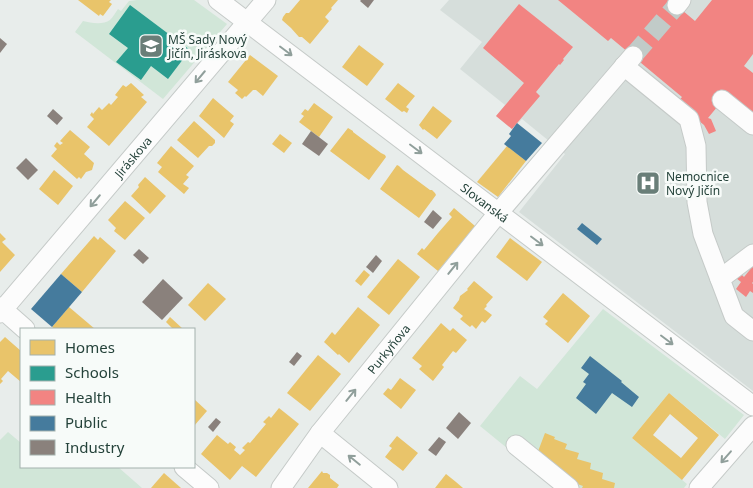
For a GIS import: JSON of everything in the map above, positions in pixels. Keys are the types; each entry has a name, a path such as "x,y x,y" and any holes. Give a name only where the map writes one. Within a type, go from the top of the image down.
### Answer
{"street":[{"name":"Slovanská","path":"218,0 753,406"},
{"name":"Jiráskova","path":"1,310 266,0"},
{"name":"Purkyňova","path":"281,488 320,433 499,212 628,61 689,119 696,146 697,202 703,234 720,279"},
{"path":"722,100 753,125"},
{"path":"753,254 720,279 734,316 753,331"},
{"path":"1,310 24,328"},
{"path":"700,488 753,426"},
{"path":"320,433 388,488"},
{"path":"516,445 569,488"},
{"path":"185,468 209,488"}],"shaded area":[{"name":"Nemocnice Nový Jičín","path":"449,0 753,0 753,391 519,212 565,154 522,119 512,129 496,116 505,105 460,69 482,42 440,10"}],"green space":[{"name":"MŠ Sady Nový Jičín, Jiráskova","path":"194,0 227,24 163,99 75,32 83,21 107,22 118,9 121,11 129,1"},
{"path":"603,309 744,415 725,439 669,393 632,438 687,484 684,488 556,488 480,426 520,376 537,389"},
{"path":"8,432 20,442 20,468 119,468 142,488 0,488 0,440"}],"building: Homes":[{"path":"78,0 111,0 109,2 112,4 103,16 100,14 99,16"},
{"path":"300,0 338,0 325,17 329,21 310,44 302,37 299,37 282,20 286,13 289,13"},
{"path":"359,45 384,64 367,86 342,67"},
{"path":"250,55 278,76 263,96 256,90 253,90 242,99 235,93 238,90 228,82"},
{"path":"131,83 144,95 141,97 147,102 109,146 87,127 94,119 90,115 99,107 102,110 109,103 111,105 118,97 115,95 123,85 126,87"},
{"path":"398,83 415,96 406,107 409,109 407,113 402,112 385,99"},
{"path":"213,98 234,116 230,121 234,124 224,138 199,116"},
{"path":"314,103 333,117 319,137 299,122 304,116 301,114 305,109 308,111"},
{"path":"433,106 452,121 437,139 419,125"},
{"path":"194,121 215,140 215,143 209,146 198,158 177,140"},
{"path":"348,128 386,157 369,180 330,151"},
{"path":"70,130 90,147 84,154 94,163 92,170 86,172 81,179 79,177 77,179 51,156 57,149 54,146 57,142 60,145 63,143 60,141"},
{"path":"280,134 292,143 284,153 272,144"},
{"path":"171,146 194,166 186,175 189,177 183,184 189,188 184,194 158,172 162,167 157,163"},
{"path":"507,146 526,161 498,197 477,182"},
{"path":"397,165 432,190 436,195 419,218 380,189"},
{"path":"54,170 73,186 58,205 39,189"},
{"path":"145,177 166,196 150,214 131,196"},
{"path":"125,201 145,218 125,240 114,231 116,228 108,220"},
{"path":"454,208 475,226 438,271 417,254 422,248 424,250 452,217 449,214"},
{"path":"0,233 6,239 2,242 15,255 0,272"},
{"path":"94,236 98,240 100,237 116,251 82,292 61,274"},
{"path":"510,238 542,262 527,281 496,257"},
{"path":"398,259 420,277 389,315 367,297"},
{"path":"364,270 370,275 361,286 355,281"},
{"path":"474,281 493,297 484,309 492,315 485,323 482,321 476,329 460,319 463,316 453,308 460,296 468,290"},
{"path":"208,283 226,299 205,321 188,305"},
{"path":"563,293 590,316 568,343 545,324 548,321 543,317"},
{"path":"69,307 94,328 54,328 52,327"},
{"path":"358,307 380,325 349,363 324,342 332,332 335,335"},
{"path":"170,317 182,328 172,328 166,322"},
{"path":"441,323 450,331 453,328 467,340 456,353 453,351 433,381 419,369 422,366 412,358"},
{"path":"5,337 20,350 20,381 8,371 1,379 3,381 0,384 0,342"},
{"path":"318,355 341,374 310,411 287,393"},
{"path":"400,378 416,390 401,409 383,394 388,388 391,390"},
{"path":"669,393 719,435 682,480 632,438","holes":["670,414 698,438 681,458 653,435"]},
{"path":"195,400 207,411 195,425"},
{"path":"279,408 299,424 256,477 242,466 230,480 201,454 217,435 228,444 230,442 236,447 234,450 240,455 245,450 242,448 248,442 250,443 266,424 263,422 269,416 271,418"},
{"path":"545,433 567,444 565,449 579,453 577,459 591,463 590,469 603,473 602,479 615,483 614,488 582,488 583,486 569,481 571,477 557,471 558,466 544,462 537,454"},
{"path":"397,436 418,453 403,471 385,457 392,448 389,446"},
{"path":"322,471 330,475 330,478 339,485 337,488 308,488"},
{"path":"164,473 181,488 151,488"},
{"path":"446,474 456,482 463,488 435,488"}],"building: Schools":[{"path":"130,5 190,50 168,79 151,66 141,80 116,62 128,48 109,34"}],"building: Health":[{"path":"558,0 670,0 695,21 712,0 753,0 753,54 744,66 753,73 753,116 727,95 708,118 711,119 716,131 709,134 704,125 677,103 682,97 611,38 608,41"},
{"path":"519,4 573,47 536,92 540,96 512,129 496,116 524,83 483,48"},
{"path":"753,266 753,293 750,291 746,297 736,289 741,282 736,278 740,273 744,277"}],"building: Public":[{"path":"517,123 542,143 526,161 504,144 511,136 509,134"},
{"path":"582,223 602,239 597,245 577,229"},
{"path":"61,274 82,292 52,327 31,309"},
{"path":"590,356 639,397 632,407 612,393 596,414 576,398 586,384 583,382 589,374 581,368"}],"building: Industry":[{"path":"361,0 374,0 368,8"},
{"path":"0,38 7,44 0,53"},
{"path":"53,109 63,118 57,125 47,116"},
{"path":"311,131 328,144 319,156 302,144"},
{"path":"26,158 38,170 28,180 16,168"},
{"path":"433,210 442,218 433,229 424,222"},
{"path":"139,249 149,258 143,264 133,255"},
{"path":"376,255 382,261 373,273 366,267"},
{"path":"163,279 183,298 162,320 142,302"},
{"path":"297,352 302,356 294,366 289,362"},
{"path":"459,412 471,423 458,439 446,428"},
{"path":"216,418 221,422 213,432 208,427"},
{"path":"439,437 446,442 436,456 428,450"}],"tunnel":[{"path":"633,56 677,5"}],"place":[{"name":"MŠ Sady Nový Jičín, Jiráskova","path":"151,46"},
{"name":"Nemocnice Nový Jičín","path":"648,183"}]}
